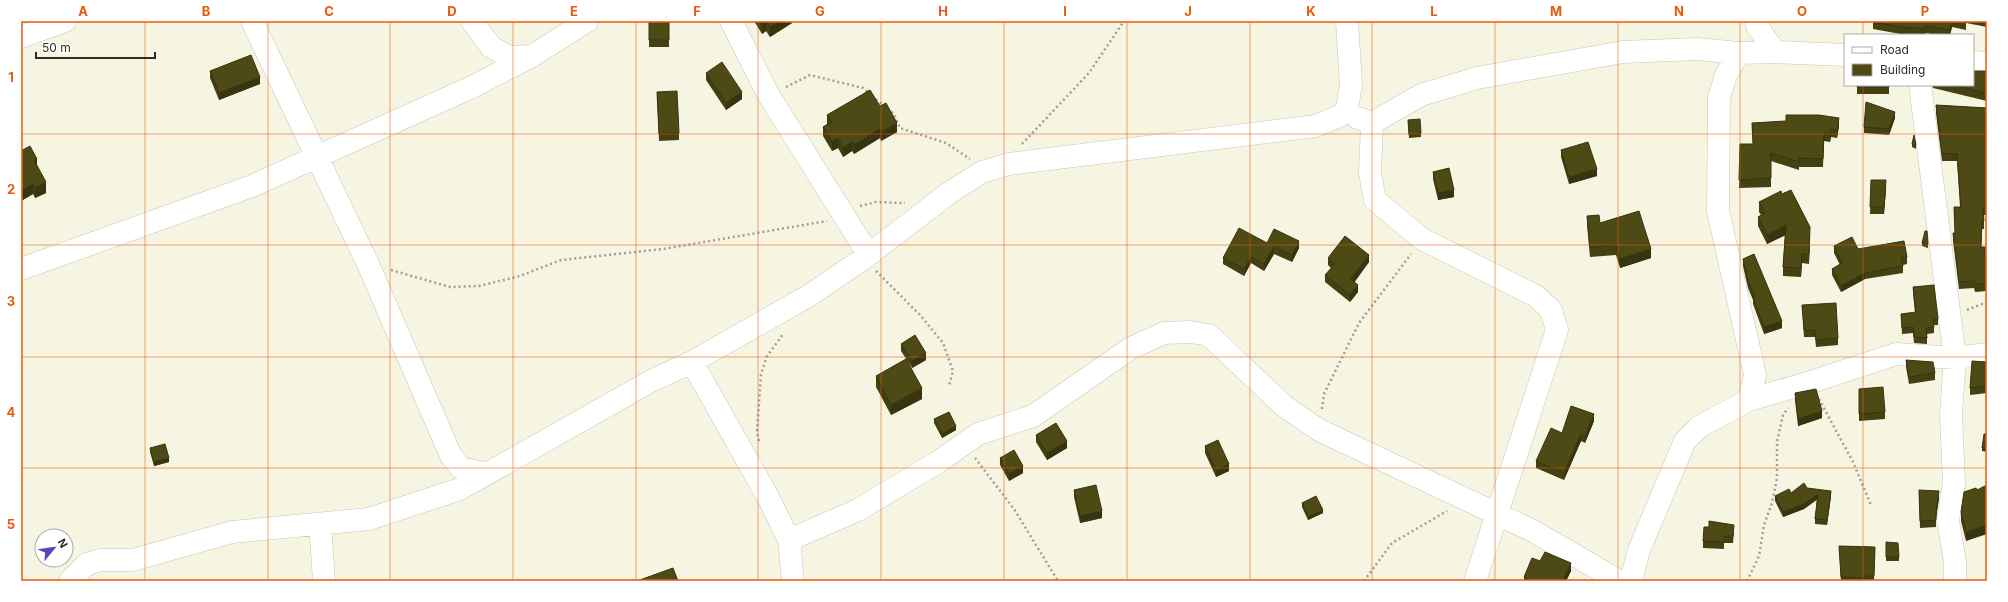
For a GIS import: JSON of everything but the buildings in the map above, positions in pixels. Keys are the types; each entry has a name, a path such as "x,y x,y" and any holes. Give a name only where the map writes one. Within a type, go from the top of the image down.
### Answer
{"street":[{"path":"21,37 65,21"},
{"path":"252,21 368,264 451,456 461,468 486,474"},
{"path":"472,21 491,47 503,54 509,57 532,56"},
{"path":"21,270 252,186 472,87 532,56 587,21"},
{"path":"731,21 768,94 840,211 866,257"},
{"path":"1346,113 1351,84 1347,21"},
{"path":"1756,21 1757,26 1775,52"},
{"path":"1372,123 1421,95 1477,78 1623,52 1697,49 1739,53 1775,52 1844,55"},
{"path":"1739,53 1726,75 1719,98 1718,211 1755,375 1749,400"},
{"path":"1974,62 1987,63"},
{"path":"1920,86 1955,358 1951,414 1954,483 1948,521 1955,562 1955,581"},
{"path":"70,581 87,564 100,560 133,560 232,532 369,518 460,489 651,380 692,362 810,295 866,257 949,193 982,172 1009,164 1316,126 1346,113 1372,123"},
{"path":"1372,123 1370,173 1375,200 1422,239 1536,296 1551,310 1557,330 1475,581"},
{"path":"789,540 858,510 938,462 978,434 1033,416 1131,348 1164,333 1190,332 1209,335 1284,406 1319,430 1533,531 1619,581"},
{"path":"1631,581 1639,550 1684,441 1699,427 1749,400 1807,384 1896,354 1955,358 1987,354"},
{"path":"692,362 770,499 789,540 793,581"},
{"path":"320,524 324,581"}],"path":[{"path":"1009,164 1023,142 1089,73 1124,21"},
{"path":"768,94 810,75 863,88 894,114 900,128 946,143 968,157 982,172"},
{"path":"368,264 450,287 479,286 520,276 561,260 663,249 876,202 910,204"},
{"path":"1319,430 1324,394 1359,323 1422,239"},
{"path":"866,257 921,316 942,344 953,371 949,386"},
{"path":"760,447 758,432 761,374 767,356 784,332"},
{"path":"1747,581 1759,556 1764,525 1772,503 1777,478 1777,442 1783,416 1807,384 1824,410 1853,462 1871,505"},
{"path":"964,443 1014,509 1058,581"},
{"path":"1364,581 1392,543 1466,500"}]}
